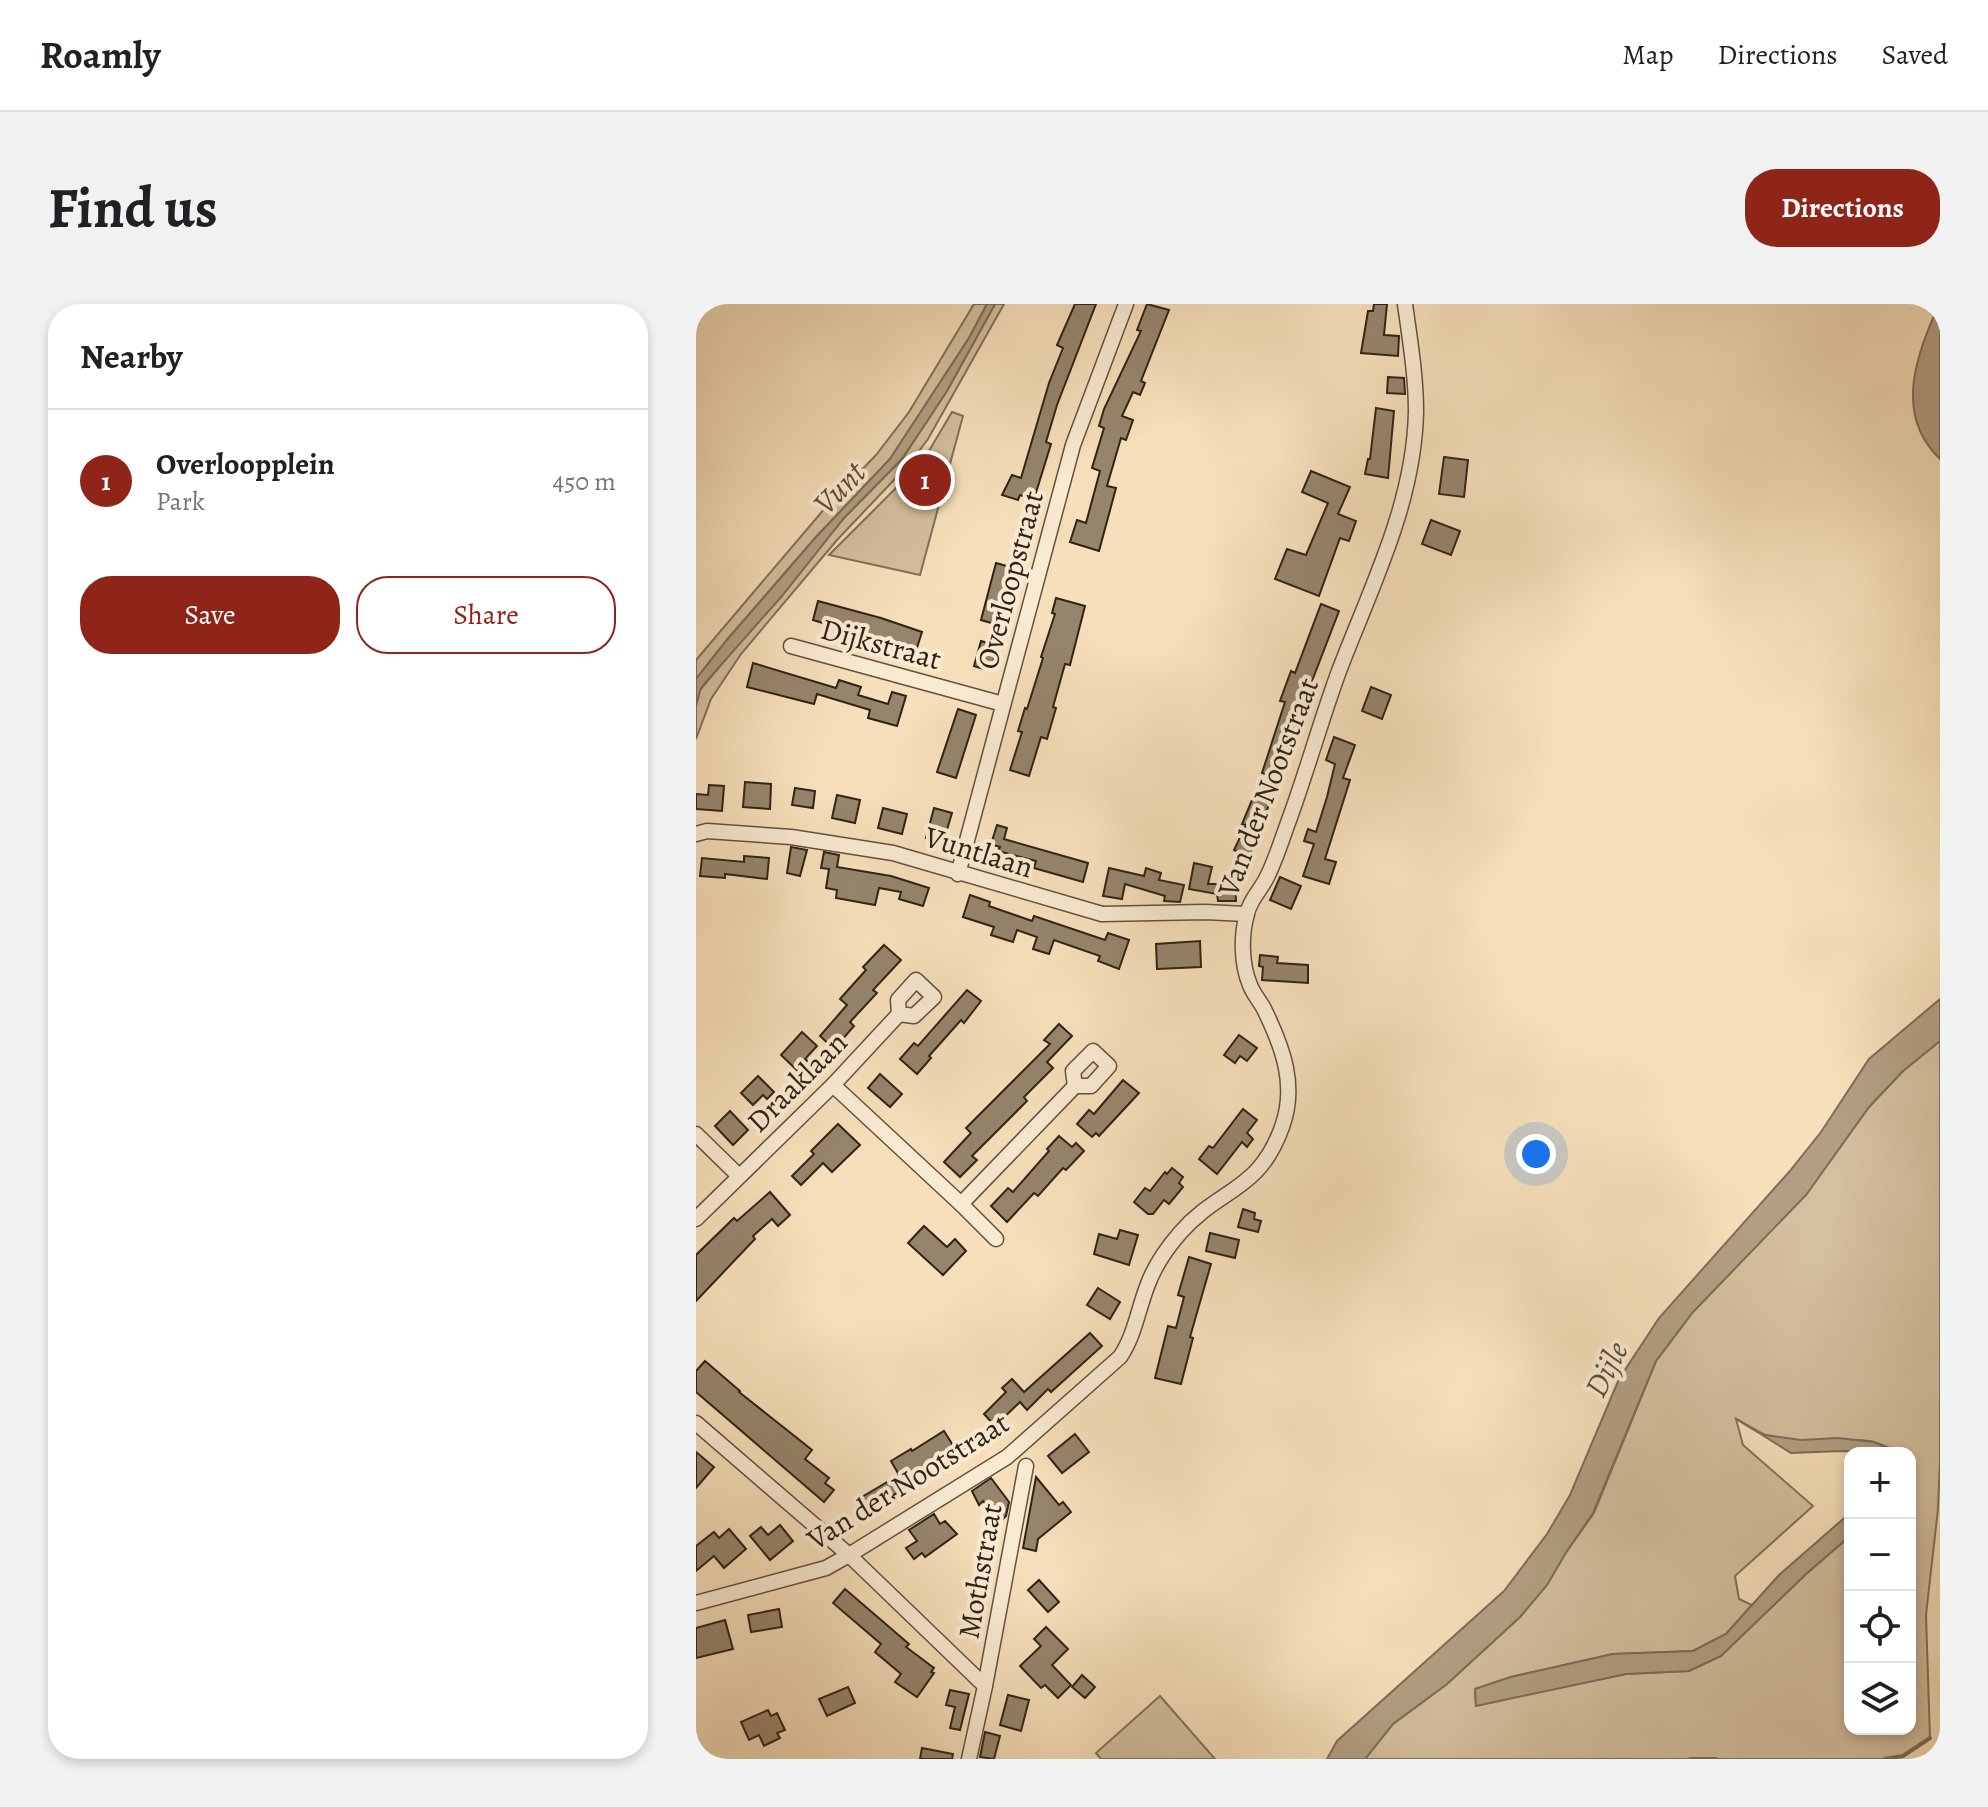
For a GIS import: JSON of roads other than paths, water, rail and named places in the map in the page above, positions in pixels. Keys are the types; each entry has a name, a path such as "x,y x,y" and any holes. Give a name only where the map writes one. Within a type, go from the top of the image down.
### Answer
{"street":[{"name":"Overloopstraat","path":"958,874 1073,445 1126,304"},
{"name":"Van der Nootstraat","path":"696,1603 826,1568 1007,1457 1120,1357 1129,1343 1148,1283 1170,1245 1195,1217 1249,1181 1269,1157 1283,1124 1290,1095 1286,1061 1250,985 1243,956 1246,914 1267,877 1298,797 1337,676 1403,502 1416,414 1415,376 1405,304"},
{"name":"Dijkstraat","path":"791,646 1003,704"},
{"name":"Vuntlaan","path":"696,834 707,831 791,837 893,853 1102,914 1246,914"},
{"name":"Draaklaan","path":"696,1219 833,1085 899,1014"},
{"path":"833,1085 996,1239"},
{"path":"961,1204 1075,1086"},
{"path":"696,1134 739,1176"},
{"name":"Mothstraat","path":"696,1423 849,1555 985,1686"},
{"name":"Mothstraat","path":"969,1759 1026,1466"}],"waterway":[{"path":"1885,1759 1903,1756 1930,1738"},
{"path":"1690,1759 1716,1759"}],"place":[{"name":"Overloopplein","path":"925,480"}],"water label":[{"name":"Vunt","path":"839,488"},
{"name":"Dijle","path":"1606,1369"}]}
